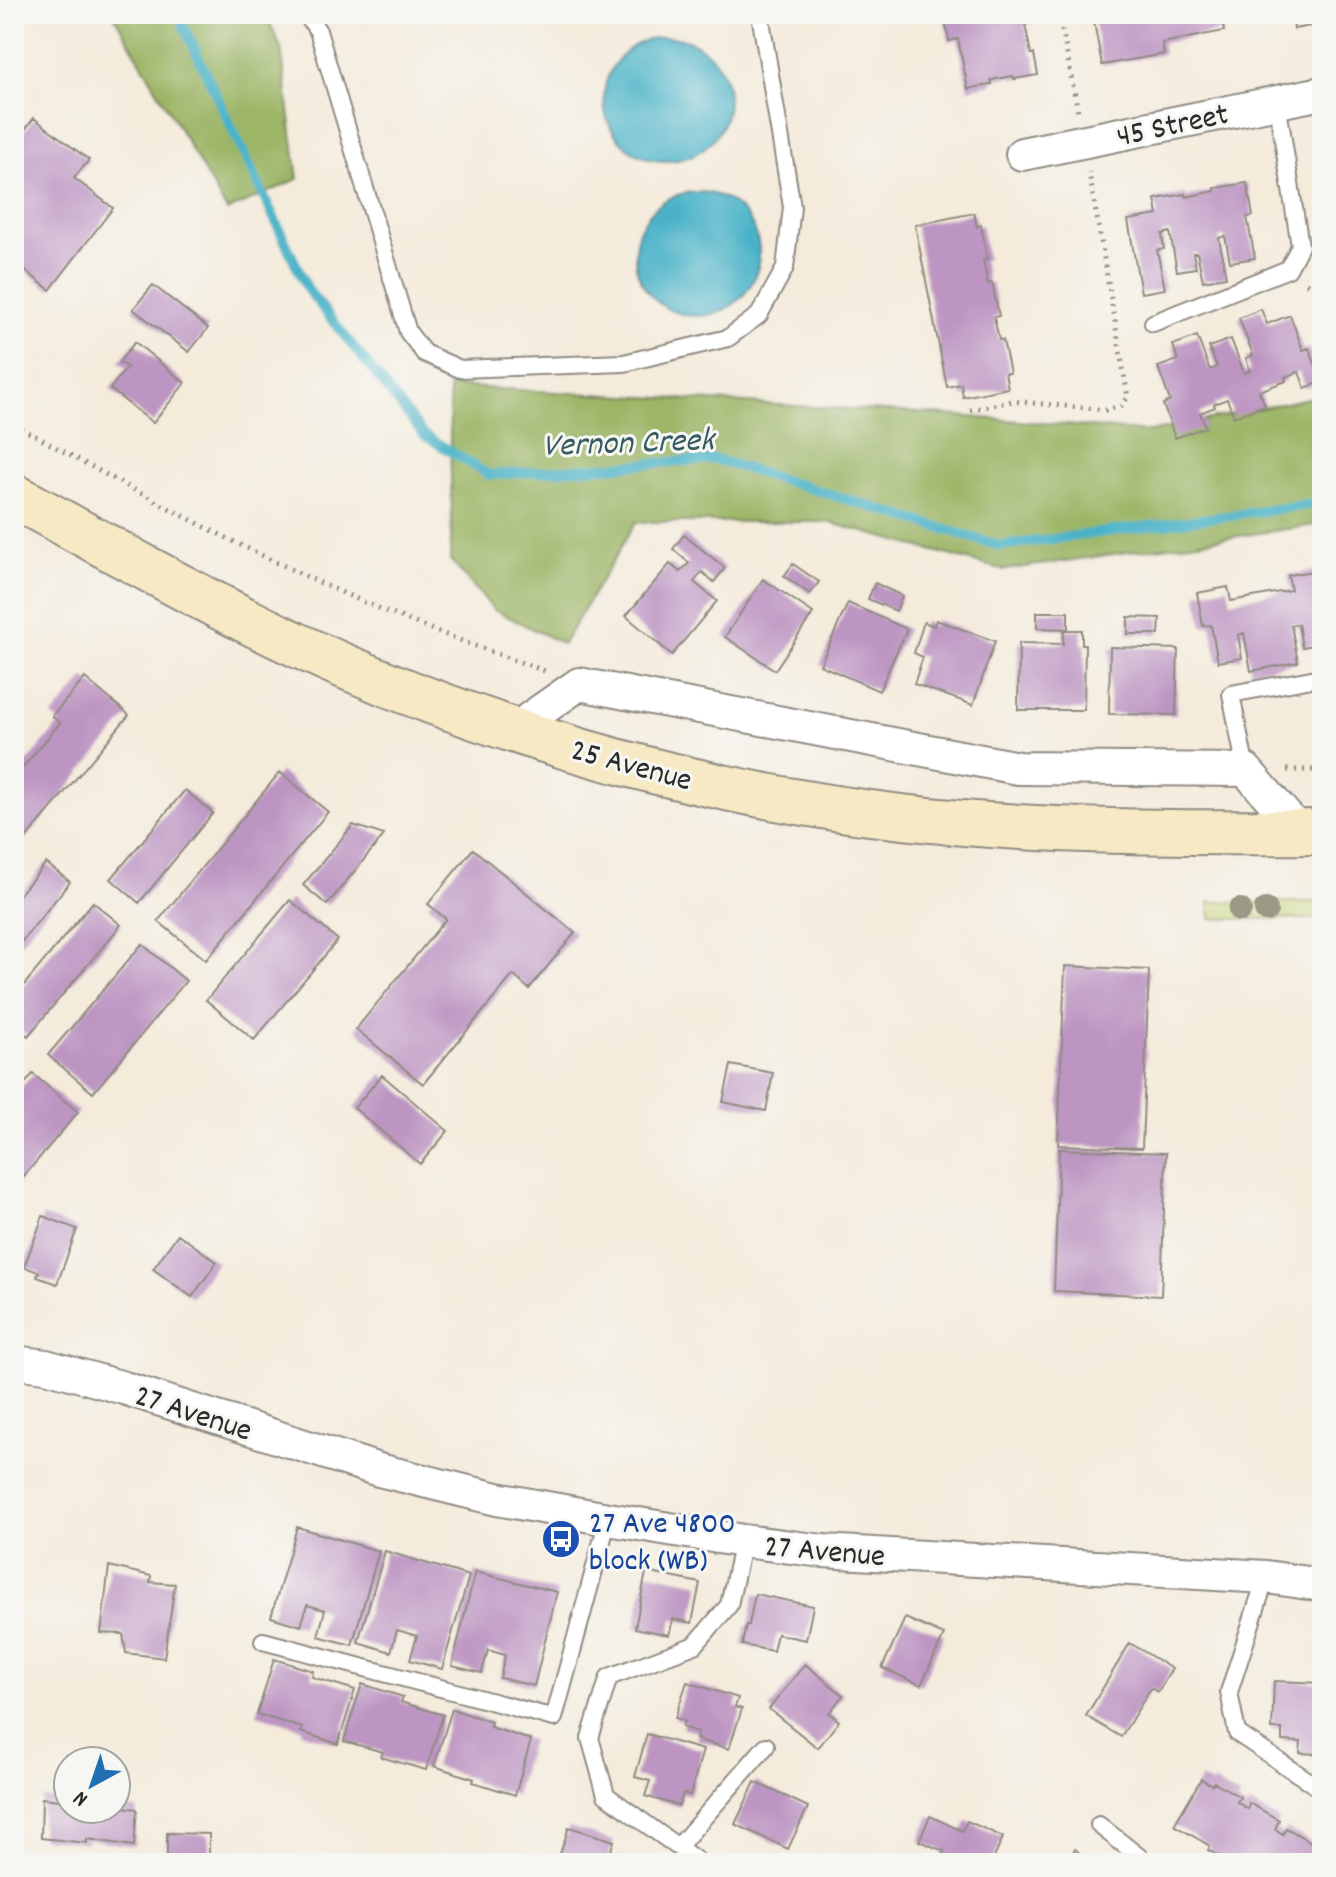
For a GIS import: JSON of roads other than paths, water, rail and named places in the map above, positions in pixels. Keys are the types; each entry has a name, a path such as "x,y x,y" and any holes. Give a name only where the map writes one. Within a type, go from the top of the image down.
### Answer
{"main road":[{"name":"25 Avenue","path":"14,496 218,606 340,664 420,697 626,764 809,804 900,817 1063,830 1311,832"}],"street":[{"name":"45 Street","path":"1022,154 1322,93"},
{"name":"25 Avenue","path":"529,719 579,684 1018,768 1246,770 1311,832"},
{"name":"27 Avenue","path":"14,1362 46,1366 124,1388 379,1470 497,1499 608,1519 823,1551 1266,1577 1322,1585"}],"lane":[{"path":"306,14 318,31 408,332 424,353 460,369 624,363 728,338 759,315 785,268 792,207 760,14"},
{"path":"1153,323 1288,269 1300,246 1277,102"},
{"path":"1246,770 1231,694 1322,677"},
{"path":"263,1641 554,1718 608,1519"},
{"path":"700,1863 606,1795 590,1738 609,1677 695,1645 729,1605 743,1541"},
{"path":"1266,1577 1229,1692 1237,1733 1322,1790"},
{"path":"678,1847 766,1746"},
{"path":"1099,1825 1147,1863"}],"water":[{"path":"666,37 690,42 710,55 723,75 728,99 723,123 710,143 690,156 666,161 642,156 622,143 609,123 604,99 609,75 622,55 642,42"},
{"path":"697,192 721,197 741,210 754,230 759,254 754,278 741,298 721,311 697,316 673,311 653,298 640,278 635,254 640,230 653,210 673,197"}],"waterway":[{"name":"Vernon Creek","path":"178,14 308,290 424,435 489,475 714,459 1000,546 1322,503"}],"place":[{"name":"27 Ave 4800 block (WB)","path":"561,1539"}]}
